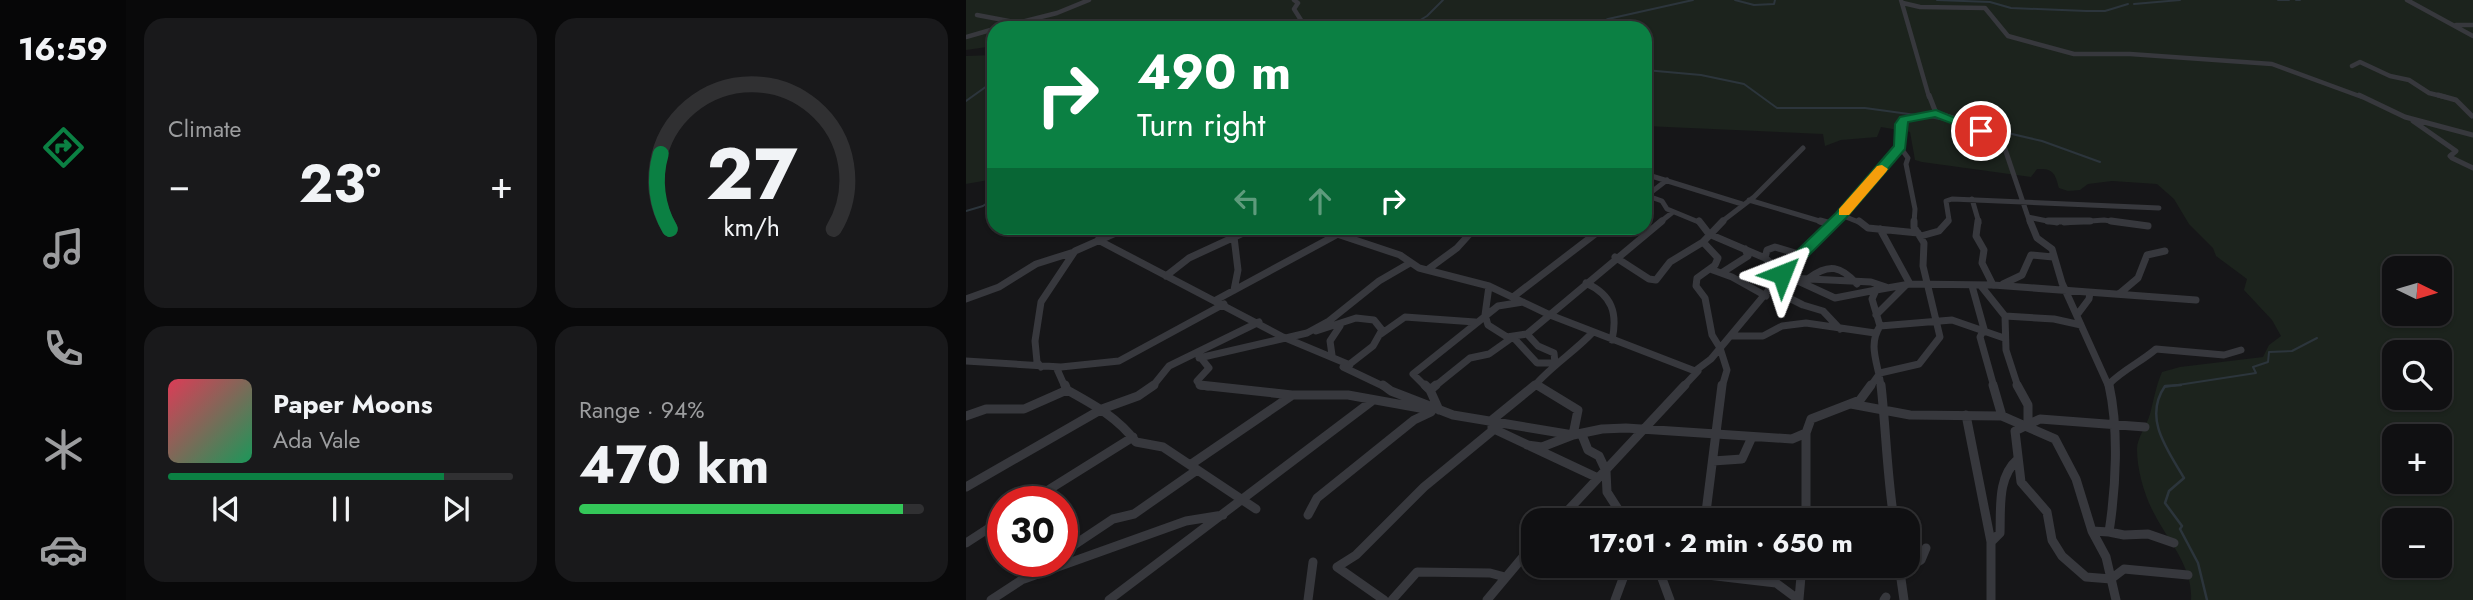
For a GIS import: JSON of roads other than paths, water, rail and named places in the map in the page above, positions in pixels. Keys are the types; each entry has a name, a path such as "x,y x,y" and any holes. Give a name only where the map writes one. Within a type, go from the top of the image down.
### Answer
{"street":[{"path":"1024,21 1056,13 1089,0"},
{"path":"1294,0 1298,3 1294,9 1301,21"},
{"path":"2409,0 2473,35"},
{"path":"2409,0 2473,35"},
{"path":"1902,1 1925,87 1936,113"},
{"path":"1902,1 1920,7 1985,8 1992,13 2008,36 2074,54 2130,54 2272,65 2345,89 2400,114 2430,131 2456,151 2450,156 2452,158 2473,168"},
{"path":"977,15 1006,21"},
{"path":"2454,25 2473,25"},
{"path":"966,37 987,31"},
{"path":"2352,66 2360,62 2389,76 2409,80 2429,93 2456,100 2472,117"},
{"path":"1806,508 1807,433 1814,416 1851,404 1868,392 1880,373 1912,367 1924,360 1940,337 1923,266 1924,246 1914,227 1915,209 1906,164 1908,158 1900,147 1900,124 1904,120 1936,113 1963,121 2004,146 2010,170 2022,193 2037,238 2052,249 2066,290 2109,384 2116,472 2109,532"},
{"path":"2400,114 2473,135"},
{"path":"1570,508 1731,336 1782,274 1841,215 1900,147"},
{"path":"1615,257 1649,279 1656,280 1670,262 1703,242 1802,148"},
{"path":"1652,176 1831,224"},
{"path":"1652,191 1667,180"},
{"path":"1652,198 1662,201 1664,207 1673,212 1695,217 1704,224 1709,234 1765,258 1782,274 1835,298 1887,288 1928,284 1996,285 2196,300"},
{"path":"1972,199 1979,223 1976,236 1983,250 1982,263 1996,285"},
{"path":"1841,215 1858,220 1868,228 1919,234 1943,229 1949,220 1946,205 1948,200 2160,208"},
{"path":"1652,228 1673,212"},
{"path":"2028,217 2059,223 2104,220 2148,226"},
{"path":"1880,229 1908,285"},
{"path":"966,299 999,287 1036,264 1074,252 1110,235"},
{"path":"1166,276 1189,258 1238,235"},
{"path":"966,361 1057,369 1085,368 1119,361 1220,302 1233,290 1336,235"},
{"path":"1341,235 1398,254 1427,270 1489,286 1592,333 1692,372 1698,371"},
{"path":"1427,270 1469,235"},
{"path":"1514,297 1594,235"},
{"path":"1430,390 1470,358 1489,354 1513,337 1527,334 1643,235"},
{"path":"1233,290 1238,278 1238,255 1234,237"},
{"path":"1098,240 1283,337 1332,355 1346,367 1439,411"},
{"path":"1703,242 1718,258 1696,283 1705,298 1712,335 1720,348 1727,370 1721,389 1718,433 1706,508"},
{"path":"1765,258 1767,250 1772,247 1802,255"},
{"path":"1723,272 1748,256 1743,248"},
{"path":"2116,295 2132,287 2143,270 2147,255 2165,251"},
{"path":"1041,367 1037,362 1035,341 1041,302 1068,265 1074,252"},
{"path":"1996,285 2022,275 2031,255 2053,257"},
{"path":"1307,333 1329,321 1378,281 1410,263"},
{"path":"1809,278 1825,266 1841,269 1872,299"},
{"path":"1710,268 1823,311 1840,329"},
{"path":"1791,278 1871,282 1887,288"},
{"path":"1586,283 1605,293 1612,302 1616,317 1612,340"},
{"path":"1876,315 1908,285"},
{"path":"1489,286 1485,315 1488,325 1494,331 1513,337 1537,363 1555,363"},
{"path":"1977,286 2005,316 2054,319 2081,325"},
{"path":"1977,286 1984,329 1980,337 2002,416"},
{"path":"1876,290 1872,299 1878,330 1872,346 1880,373 1888,450 1886,466 1892,508"},
{"path":"2077,315 2089,299 2090,293"},
{"path":"1439,411 1430,390 1413,374 1485,315 1502,304 1523,302"},
{"path":"2005,316 2004,338 2015,382 2030,407 2028,425"},
{"path":"1346,367 1371,349 1381,334 1405,317 1451,317 1475,322"},
{"path":"1188,358 1201,358 1317,331 1356,318 1368,318 1382,330 1381,334"},
{"path":"1731,336 1763,335 1784,326 1806,323 1840,329 1878,330 1952,320 2004,338"},
{"path":"966,487 1102,409 1138,396 1157,383 1166,369 1259,323"},
{"path":"1332,355 1330,341 1340,325"},
{"path":"1317,331 1330,341"},
{"path":"1492,420 1592,333"},
{"path":"1527,334 1538,345 1554,353 1555,363"},
{"path":"2109,384 2124,369 2142,361 2156,349 2224,355 2241,350"},
{"path":"1201,358 1209,368 1197,381 1201,386 1292,395 1348,395 1578,435"},
{"path":"1057,369 1067,390 1102,409 1144,445 1163,447 1256,509"},
{"path":"1536,384 1578,410 1578,435 1588,450 1598,456 1607,492 1617,508"},
{"path":"966,416 986,409 1024,409 1067,390"},
{"path":"1078,542 1113,519 1134,514 1292,395"},
{"path":"1109,600 1372,401"},
{"path":"1851,404 1910,415 2002,416 2028,425 2054,439 2076,479 2092,531 2106,557 2116,600"},
{"path":"1308,514 1317,498 1415,420 1426,413 1439,411"},
{"path":"1966,415 1990,542 1993,565 1989,580 1991,600"},
{"path":"2145,427 2040,419 2015,431 2021,482 2048,512 2052,540 2062,556 2086,578 2111,579 2124,569 2188,575"},
{"path":"1492,420 1496,430 1602,474"},
{"path":"1384,600 1337,567 1356,555 1424,487 1492,431 1492,420"},
{"path":"1527,445 1542,446 1610,428 1792,439 1807,433"},
{"path":"1055,486 1133,437"},
{"path":"1713,461 1742,459 1752,437"},
{"path":"1990,542 2000,533 2005,477 2010,463 2018,459"},
{"path":"1024,579 1068,566 1186,521 1224,514"},
{"path":"966,543 987,529"},
{"path":"2092,531 2124,535 2148,534 2174,543"},
{"path":"1920,560 1926,548"},
{"path":"1487,600 1521,559"},
{"path":"1308,600 1313,562"},
{"path":"1392,600 1417,572 1490,573 1505,577"},
{"path":"991,600 1027,577"},
{"path":"1615,600 1623,578"},
{"path":"1662,578 1670,600"},
{"path":"1733,578 1776,583 1799,600"},
{"path":"1799,600 1801,578"},
{"path":"1901,578 1904,600"}],"waterway":[{"path":"1419,21 1443,0"},
{"path":"1604,21 1693,0"},
{"path":"1735,0 1754,5 1774,4 1775,0"},
{"path":"1937,0 1990,2 2011,8 2086,11 2105,11 2128,4"},
{"path":"2134,4 2180,0"},
{"path":"2278,0 2289,0"},
{"path":"1652,71 1701,75 1744,84 1777,108 1865,108 1916,115"},
{"path":"966,101 987,86"},
{"path":"1929,117 1961,123"},
{"path":"1973,125 2042,141 2100,162"},
{"path":"966,211 987,203"},
{"path":"2176,385 2256,373 2253,367 2268,362 2269,352 2292,351 2317,338"},
{"path":"2165,387 2176,385"},
{"path":"2176,385 2165,386 2156,410 2160,433 2184,478 2169,491 2165,503 2182,526 2180,529 2198,563 2207,600"},
{"path":"2176,385 2181,385"}]}
